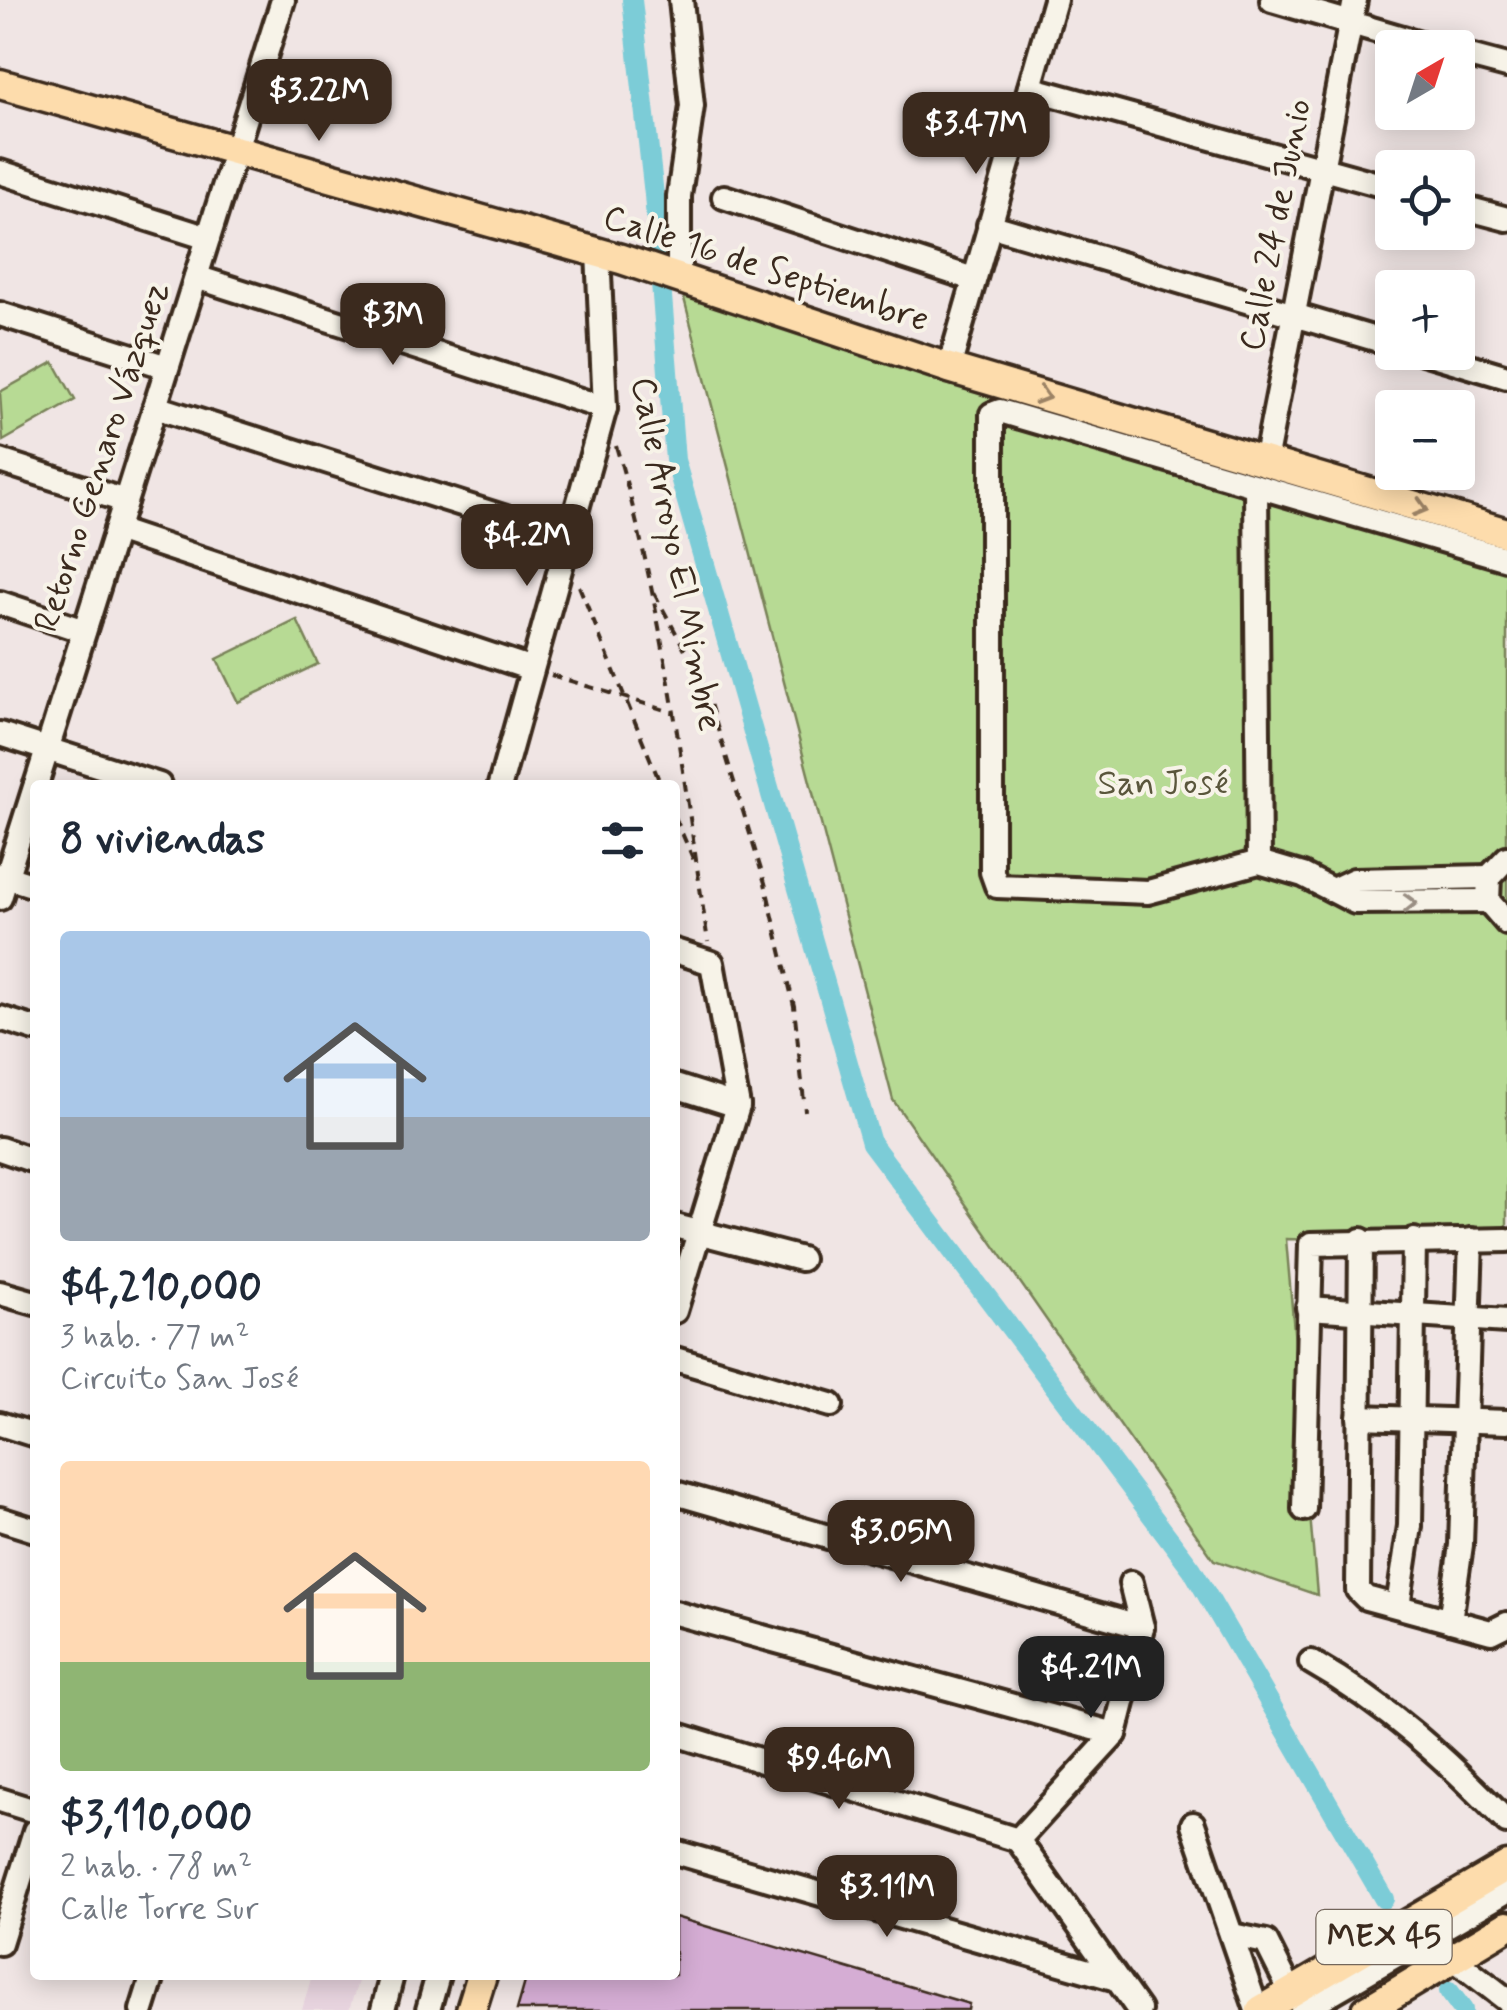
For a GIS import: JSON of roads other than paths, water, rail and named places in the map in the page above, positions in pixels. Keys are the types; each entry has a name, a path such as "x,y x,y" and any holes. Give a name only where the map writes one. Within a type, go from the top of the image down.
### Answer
{"main road":[{"name":"Calle 16 de Septiembre","path":"0,84 610,256 1260,474 1507,533"},
{"name":"MEX 45","path":"1278,2005 1507,1866"},
{"name":"MEX 45","path":"1367,2010 1507,1926"},
{"path":"472,2010 481,1980"}],"street":[{"name":"Retorno Genaro Vázquez","path":"37,780 283,0"},
{"path":"670,276 692,106 681,0"},
{"path":"949,368 1055,0"},
{"path":"1272,0 1375,31"},
{"name":"Calle 24 de Junio","path":"1259,862 1260,474 1295,316 1355,0"},
{"path":"1475,58 1507,66"},
{"path":"1030,88 1375,183"},
{"path":"0,172 208,238"},
{"path":"724,197 972,280"},
{"path":"1475,211 1507,220"},
{"path":"989,224 1375,339"},
{"name":"Calle Arroyo El Mimbre","path":"605,408 610,256"},
{"path":"196,277 605,408 501,780"},
{"path":"0,314 168,367"},
{"path":"1475,367 1507,377"},
{"path":"155,406 567,546"},
{"path":"1488,901 1355,902 1335,890 1259,862 1148,892 1004,889 994,884 991,417 1000,411 1260,474 1507,560"},
{"path":"0,461 126,501"},
{"path":"116,530 532,669"},
{"path":"0,603 84,631"},
{"path":"0,734 143,780"},
{"name":"Retorno Genaro Vázquez","path":"2,883 30,801"},
{"path":"1507,858 1489,877 1488,901 1507,923"},
{"path":"1335,890 1354,880 1489,877"},
{"path":"2,883 30,886"},
{"path":"680,953 712,963 738,1106 686,1230 680,1274"},
{"path":"0,1018 30,1027"},
{"path":"680,1088 738,1106"},
{"path":"0,1149 30,1158"},
{"path":"686,1230 801,1259"},
{"path":"1361,1240 1356,1586 1366,1598 1450,1621 1497,1632 1507,1624"},
{"path":"1398,1606 1408,1553 1416,1315 1414,1240"},
{"path":"1450,1621 1461,1545 1471,1240"},
{"path":"1304,1508 1313,1242 1507,1240"},
{"path":"0,1293 30,1301"},
{"path":"1308,1308 1507,1322"},
{"path":"680,1361 831,1405"},
{"path":"1359,1418 1507,1422"},
{"path":"0,1424 30,1433"},
{"path":"680,1494 1142,1627"},
{"path":"0,1520 30,1529"},
{"path":"1018,1840 1115,1734 1142,1627 1130,1583"},
{"path":"680,1615 1115,1734"},
{"path":"1311,1662 1356,1688 1405,1724 1507,1822"},
{"path":"680,1736 1018,1840 1139,2010"},
{"path":"0,1800 30,1809"},
{"path":"1193,1824 1232,1935 1278,2005"},
{"path":"0,1943 30,1847"},
{"path":"680,1853 1113,1978"},
{"path":"1278,2005 1507,1891"},
{"path":"1232,1935 1257,1936 1266,1942 1278,2005"},
{"path":"1454,1959 1507,2000"},
{"path":"145,2009 152,1980"},
{"path":"382,2010 391,1980"},
{"path":"428,2010 437,1980"}],"waterway":[{"path":"632,0 654,195 675,460 871,1143 1192,1569 1384,1899"},
{"path":"1449,1991 1463,2010"}],"park label":[{"name":"San José","path":"1163,784"}]}
